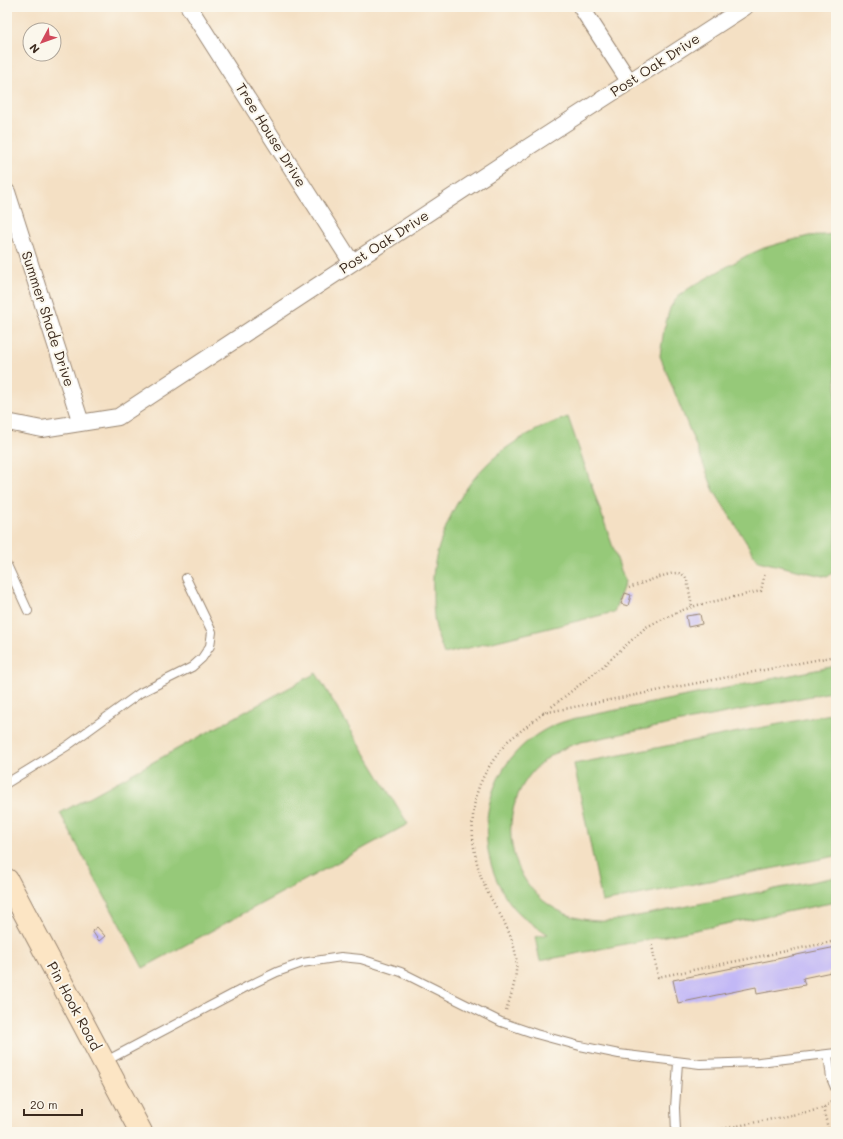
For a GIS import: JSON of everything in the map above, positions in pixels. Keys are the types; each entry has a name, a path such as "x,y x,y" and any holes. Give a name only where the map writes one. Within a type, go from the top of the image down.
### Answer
{"street":[{"name":"Tree House Drive","path":"190,7 352,263"},
{"path":"581,7 629,81"},
{"name":"Post Oak Drive","path":"7,422 42,429 118,417 629,81 745,7"},
{"name":"Summer Shade Drive","path":"7,192 81,423"},
{"name":"Pin Hook Road","path":"7,880 141,1132"}],"lane":[{"path":"7,565 28,611"},
{"path":"7,783 67,746 140,693 192,667 202,658 210,646 212,632 186,578"},
{"path":"104,1063 277,972 302,963 341,957 361,959 401,972 501,1022 536,1034 580,1046 619,1054 700,1064 759,1062 832,1053 832,1078 836,1090"},
{"path":"676,1132 675,1108 678,1062"}],"path":[{"path":"501,1022 511,997 516,969 516,958 510,936 481,877 477,863 473,833 476,801 480,785 497,754 508,741 601,668 646,627 692,606 761,591 765,572"},
{"path":"629,588 671,574 681,574 685,576 687,580 692,606"},
{"path":"542,713 836,656"},
{"path":"652,945 658,977 836,941"},
{"path":"707,1132 823,1108 836,1100"},
{"path":"823,1108 829,1132"}],"green space":[{"path":"836,234 836,571 827,577 758,561 714,491 660,356 664,329 670,308 678,296 746,256 764,248 809,236"},
{"path":"568,417 625,582 614,612 444,654 434,619 433,575 439,547 453,511 464,492 477,475 509,446 547,425"},
{"path":"836,666 836,691 581,742 546,759 523,785 512,815 512,846 523,876 543,901 573,917 612,921 836,877 836,902 540,961 535,937 548,934 520,914 501,889 492,866 487,841 487,817 493,793 503,770 518,750 543,731 572,719"},
{"path":"316,673 408,824 143,968 60,813"},
{"path":"836,713 836,856 602,902 574,764"}],"building":[{"path":"625,593 631,595 628,606 621,604"},
{"path":"700,614 702,624 688,627 686,616"},
{"path":"97,927 105,936 99,941 92,931"},
{"path":"836,947 836,971 803,978 805,985 757,994 756,987 678,1003 673,980"}]}
